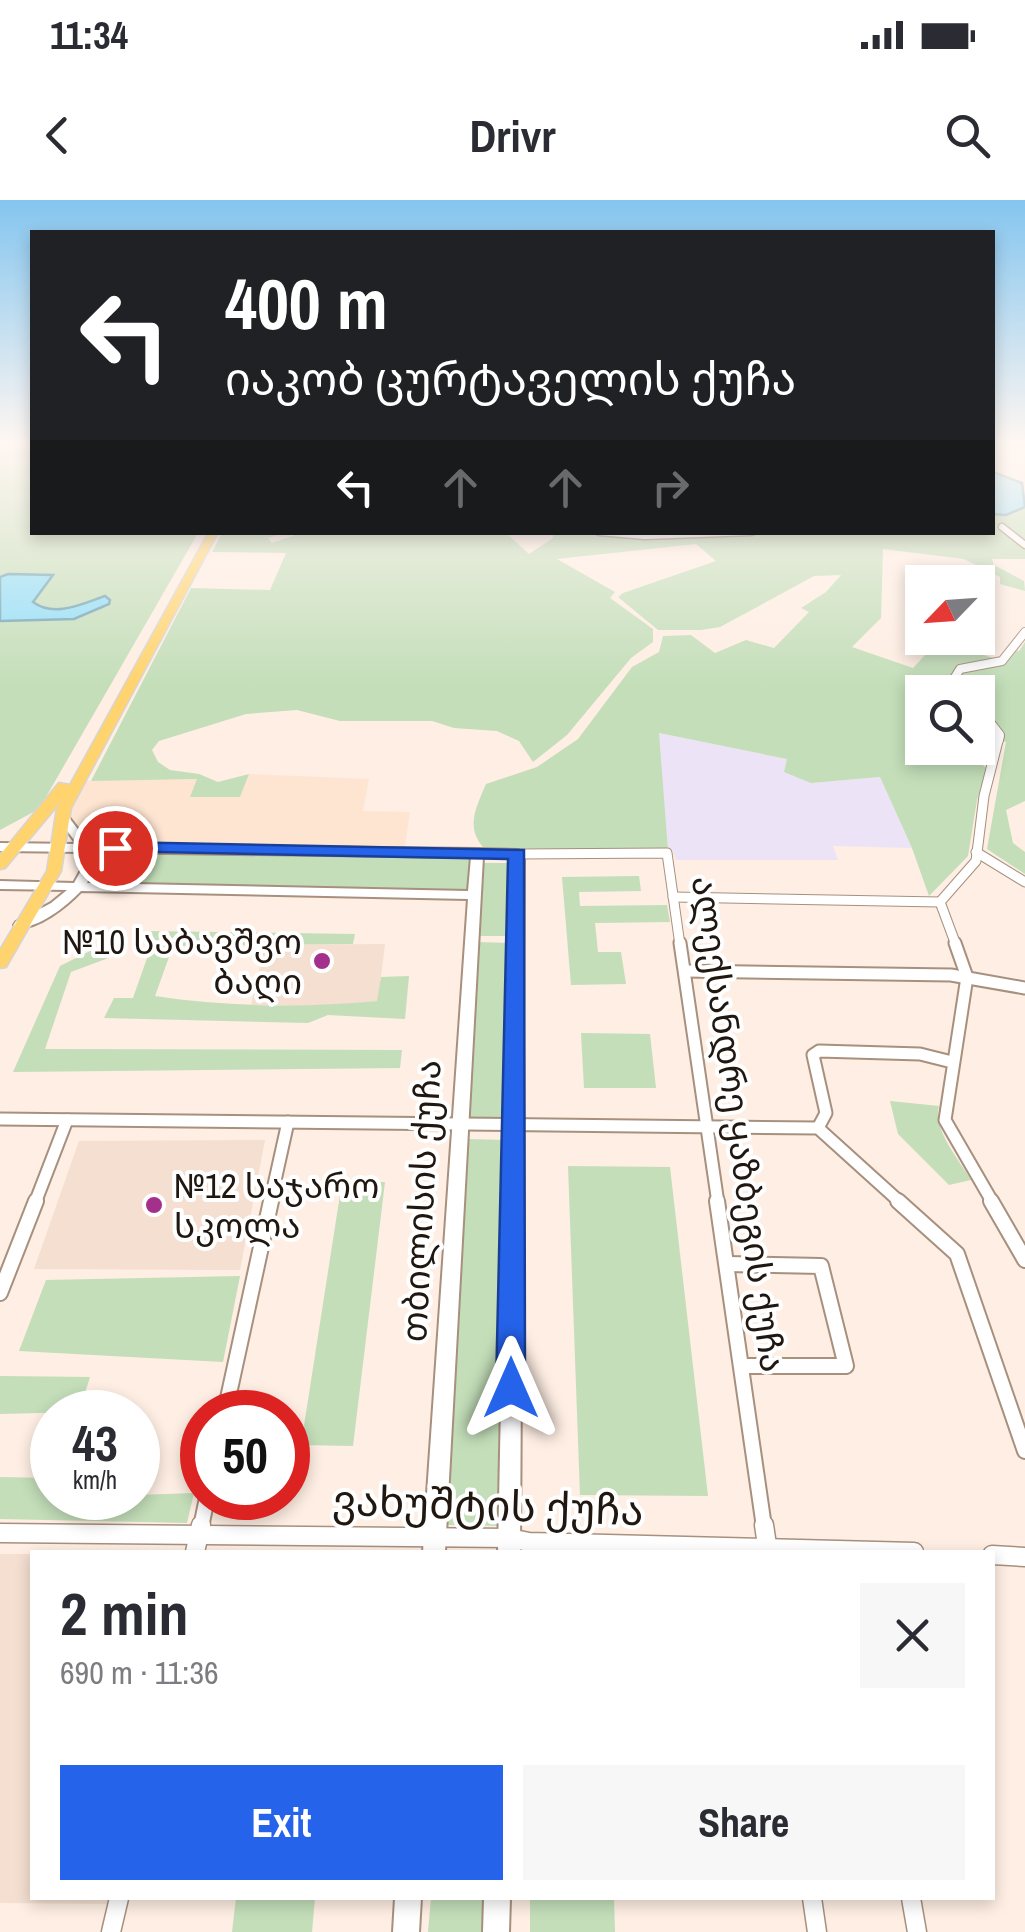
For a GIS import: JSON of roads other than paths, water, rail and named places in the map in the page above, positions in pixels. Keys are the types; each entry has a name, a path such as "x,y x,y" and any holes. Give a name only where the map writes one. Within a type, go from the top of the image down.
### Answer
{"main road":[{"path":"0,963 46,887 59,848 63,817 204,535"},
{"path":"164,615 212,535"},
{"path":"0,865 4,845 36,825 50,810 156,631"},
{"path":"21,925 83,886 94,858 63,817"},
{"path":"4,845 518,854 509,1545"},
{"name":"თბილისის ქუჩა","path":"434,1545 477,853"},
{"path":"0,885 474,895"},
{"path":"406,1932 408,1900"},
{"path":"496,1932 498,1900"}],"street":[{"path":"1002,526 1025,546"},
{"path":"634,535 672,535"},
{"path":"956,675 960,669 996,666 1007,660 1025,632"},
{"path":"995,728 1000,735 995,754"},
{"path":"673,897 940,902 976,861 992,765"},
{"path":"976,852 1025,882"},
{"name":"ალექსანდრე ყაზბეგის ქუჩა","path":"518,854 667,853 768,1550"},
{"path":"940,902 967,978 945,1120 1025,1260"},
{"path":"685,971 967,978 1025,988"},
{"path":"818,1128 826,1113 812,1066 813,1055 819,1051 920,1054 952,1062"},
{"path":"0,1119 709,1130 818,1128 957,1254 1019,1416 1025,1450"},
{"path":"0,1293 67,1120"},
{"path":"230,1390 288,1122"},
{"path":"727,1264 821,1266 846,1366 742,1366"},
{"path":"195,1550 202,1520"},
{"name":"ვახუშტის ქუჩა","path":"0,1534 199,1534 434,1545 530,1542 768,1550"},
{"path":"995,1555 1025,1556"},
{"path":"111,1932 118,1900"},
{"path":"812,1900 817,1932"},
{"path":"911,1900 917,1932"}],"water":[{"path":"53,575 33,602 41,607 68,608 105,596 109,604 74,619 0,621 0,577"}],"place":[{"name":"№10 საბავშვო ბაღი","path":"322,961"},
{"name":"№12 საჯარო სკოლა","path":"154,1205"}]}
